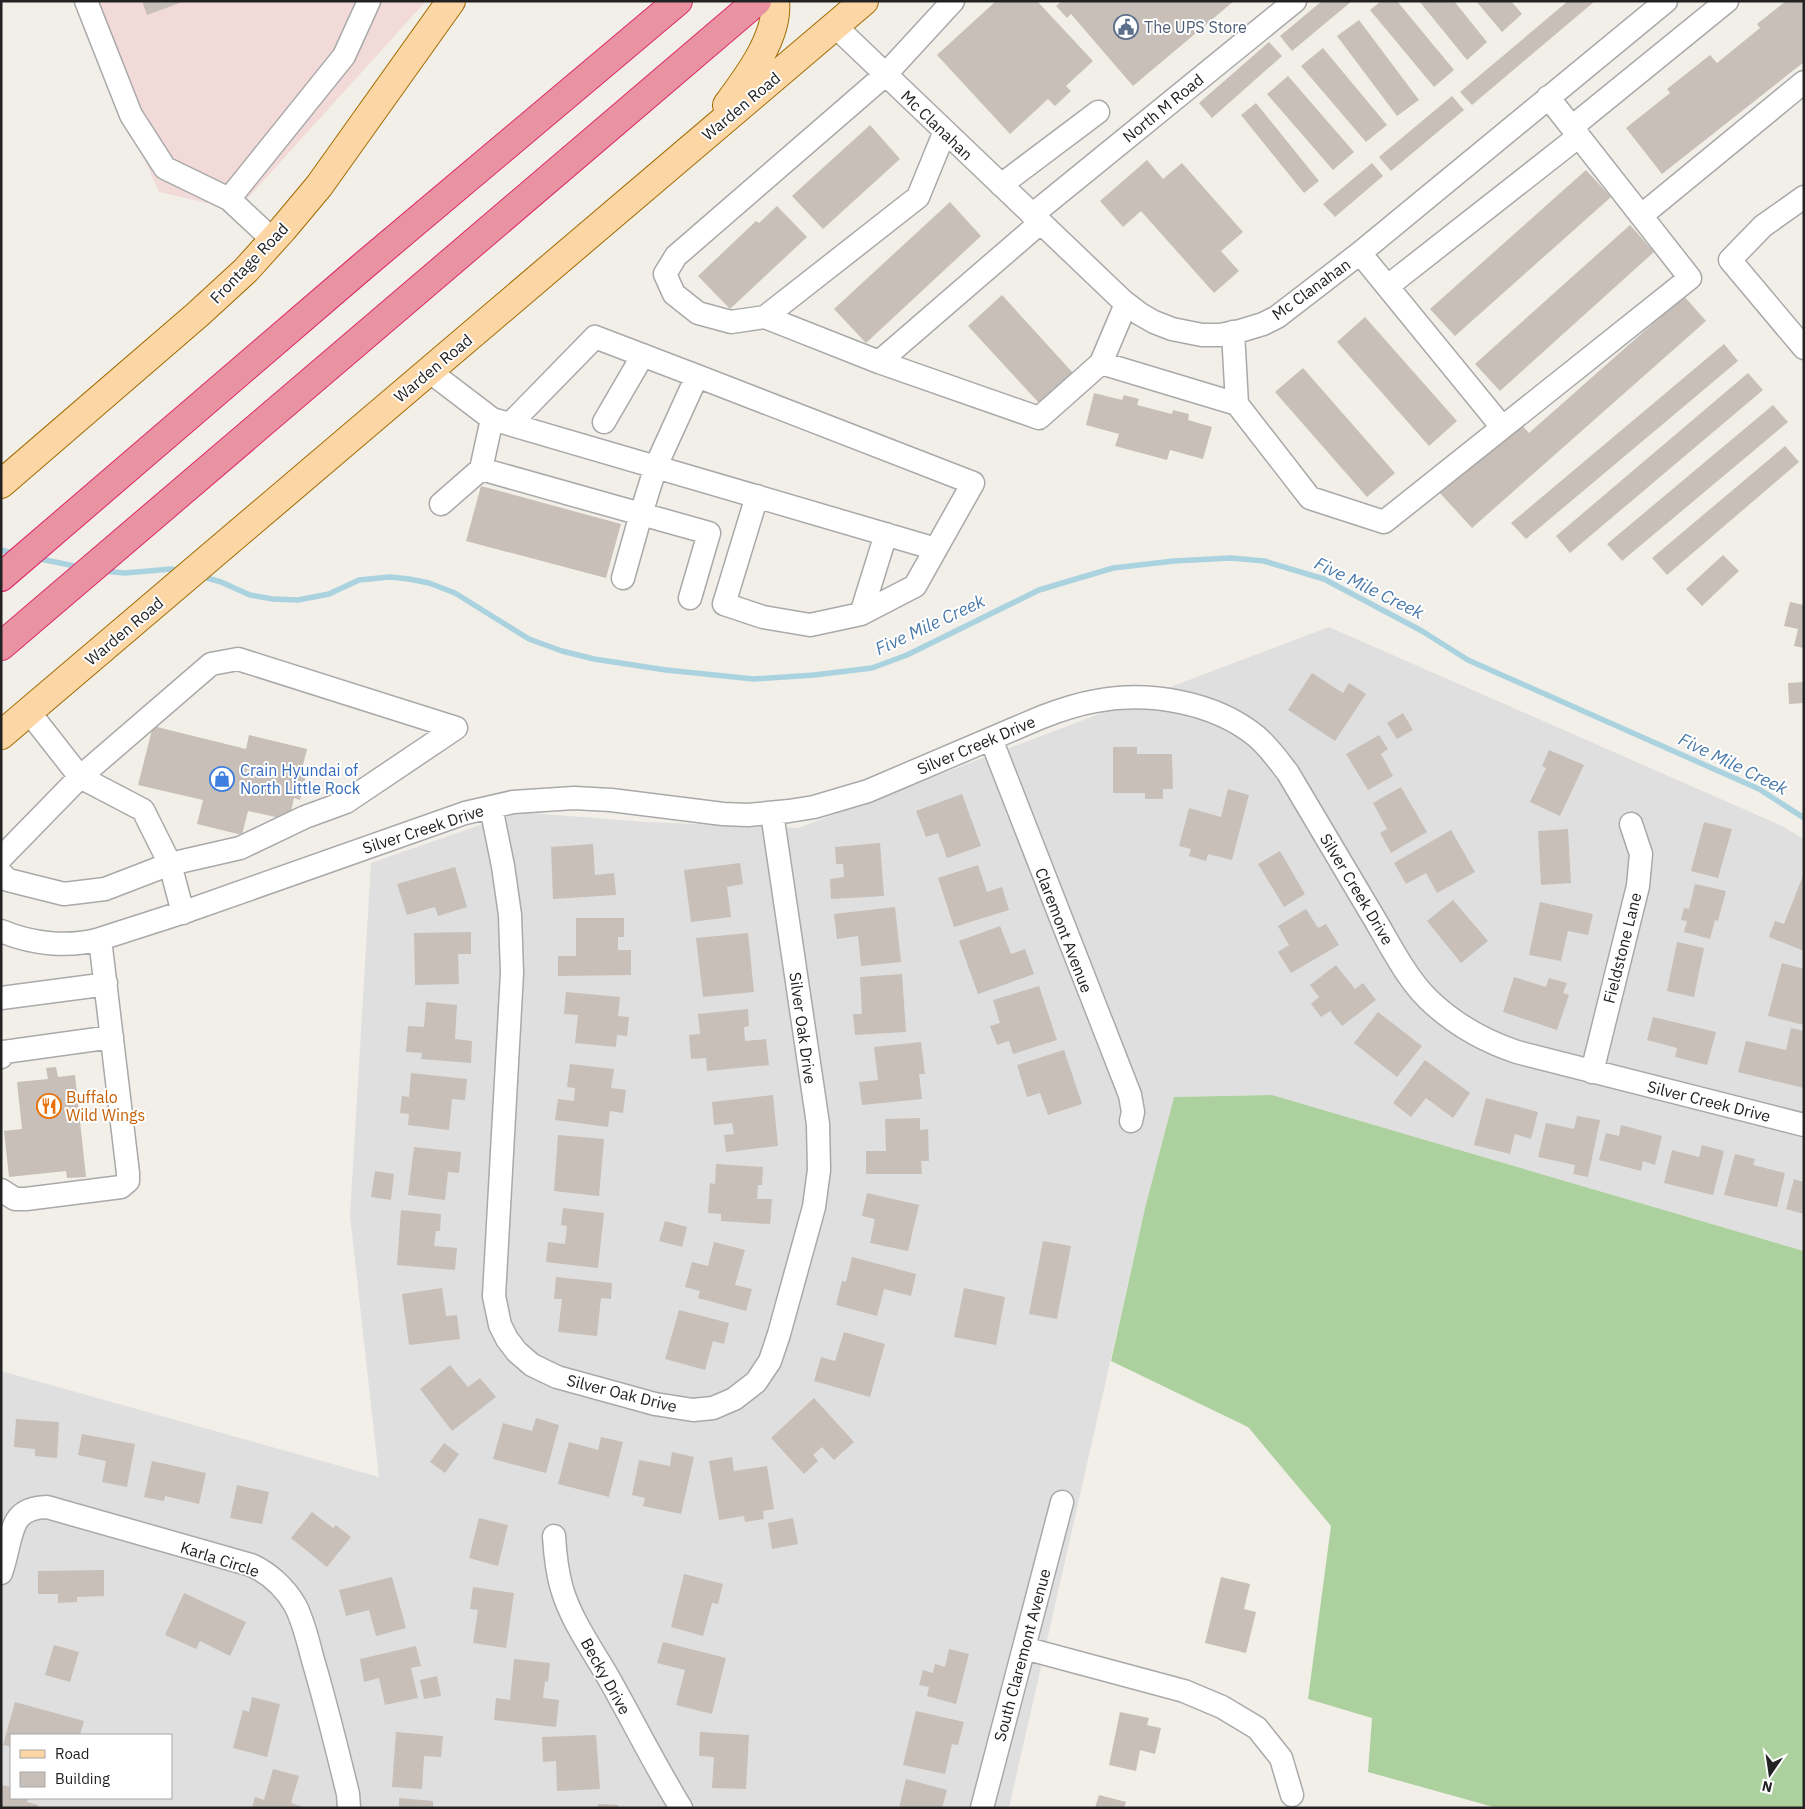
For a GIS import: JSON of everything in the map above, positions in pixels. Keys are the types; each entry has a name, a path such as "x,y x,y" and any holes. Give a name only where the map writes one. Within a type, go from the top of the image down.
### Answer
{"highway":[{"path":"1,577 678,1"},
{"path":"1,646 758,1"}],"main road":[{"name":"Frontage Road","path":"1,484 197,315 246,270 319,186 451,1"},
{"path":"701,140 747,78 766,44 776,12 775,1"},
{"name":"Warden Road","path":"1,735 864,1"}],"street":[{"path":"86,1 131,115 165,168 229,199 273,240"},
{"path":"229,199 344,56 369,1"},
{"path":"945,131 918,197 765,317 731,322 698,313 674,294 665,274 676,256 885,75 952,1"},
{"name":"North M Road","path":"879,362 1036,219 1294,1"},
{"name":"Mc Clanahan","path":"835,26 1126,304 1154,322 1189,333 1220,335 1263,324 1277,317 1360,252 1666,1"},
{"path":"1388,286 1575,132 1727,1"},
{"path":"1642,215 1804,82"},
{"path":"1233,332 1237,404 1310,498 1384,522 1690,278 1548,97"},
{"path":"1001,185 1098,112"},
{"path":"1804,197 1763,226 1730,260 1804,348"},
{"path":"1360,252 1502,428"},
{"path":"765,317 879,362 1039,418 1101,363 1126,304"},
{"path":"441,504 481,469 501,422 595,337 973,483 915,586 861,614 810,625 763,617 724,604 757,496"},
{"path":"604,422 644,355"},
{"path":"1101,363 1237,404"},
{"path":"429,371 501,422 936,549"},
{"path":"623,578 656,466 697,376"},
{"path":"481,469 709,533 690,598"},
{"path":"861,614 886,534"},
{"path":"1,858 80,777 211,664 238,659 456,728 346,802 305,817 240,848 170,864 106,889 64,894 8,880 1,873"},
{"name":"Silver Creek Drive","path":"1,931 28,940 47,943 87,943 100,940 183,913 465,812 512,802 574,798 611,800 714,814 772,813 814,807 849,798 1068,707 1098,700 1155,698 1193,705 1239,725 1256,736 1274,753 1288,773 1396,955 1428,999 1451,1020 1499,1046 1592,1072 1804,1125"},
{"path":"29,712 80,777 143,810 170,864 183,913"},
{"name":"Claremont Avenue","path":"991,739 1130,1095 1133,1112 1131,1121"},
{"name":"Silver Oak Drive","path":"491,807 503,866 508,906 512,973 494,1296 500,1325 507,1339 517,1352 532,1365 557,1377 655,1404 693,1410 713,1408 734,1399 756,1382 770,1362 780,1334 814,1207 819,1170 818,1124 772,813"},
{"name":"Fieldstone Lane","path":"1592,1072 1638,886 1641,854 1631,824"},
{"path":"1,1190 15,1199 26,1199 121,1187 128,1181 100,940"},
{"path":"1,998 106,983"},
{"path":"2,1052 112,1036"},
{"name":"South Claremont Avenue","path":"982,1808 1062,1502"},
{"name":"Karla Circle","path":"1,1573 15,1522 24,1513 35,1508 47,1508 250,1565 271,1577 288,1594 302,1622 327,1707 348,1794 349,1808"},
{"name":"Becky Drive","path":"554,1536 555,1557 562,1589 574,1619 612,1683 658,1771 681,1808"},
{"path":"1024,1648 1184,1691 1222,1707 1257,1728 1281,1758 1292,1795"}],"shaded area":[{"path":"74,1 426,1 237,210 159,192"},
{"path":"1329,627 1780,825 1804,839 1804,1251 1272,1095 1174,1097 1145,1208 1009,1808 1,1808 1,1371 379,1477 350,1215 371,863 517,812 647,822 798,828"}],"green space":[{"path":"1272,1095 1804,1251 1804,1808 1497,1808 1368,1772 1372,1718 1308,1699 1331,1526 1248,1427 1111,1361 1145,1208 1174,1097"}],"building":[{"path":"142,1 185,1 147,15"},
{"path":"996,1 1037,1 1093,61 1066,86 1071,91 1055,106 1048,99 1010,134 937,55"},
{"path":"1062,1 1234,1 1133,86 1071,14 1067,18 1056,6"},
{"path":"1322,1 1352,1 1292,51 1280,36"},
{"path":"1381,1 1397,1 1454,70 1434,87 1370,10"},
{"path":"1419,1 1454,1 1487,42 1467,60"},
{"path":"1476,1 1511,1 1522,14 1502,32"},
{"path":"1568,1 1595,1 1472,105 1460,92"},
{"path":"1786,1 1804,1 1804,62 1662,174 1626,128 1670,93 1667,89 1710,55 1717,63 1760,28 1757,24"},
{"path":"1359,20 1419,100 1397,116 1337,36"},
{"path":"1269,42 1282,56 1212,118 1199,103"},
{"path":"1323,48 1387,125 1366,142 1301,66"},
{"path":"1288,76 1354,152 1333,170 1267,94"},
{"path":"1452,96 1464,110 1391,171 1379,157"},
{"path":"1256,103 1319,181 1304,193 1241,115"},
{"path":"870,125 900,159 823,229 792,196"},
{"path":"1147,160 1163,179 1182,163 1243,232 1221,251 1239,271 1214,293 1141,211 1123,227 1100,201"},
{"path":"1372,163 1383,176 1335,217 1323,204"},
{"path":"1586,170 1611,197 1455,336 1430,309"},
{"path":"950,202 981,236 866,343 834,309"},
{"path":"777,206 807,237 730,309 698,276 756,221 759,223"},
{"path":"1630,225 1654,252 1500,391 1475,364"},
{"path":"1002,295 1073,373 1039,403 968,326"},
{"path":"1684,296 1706,321 1472,528 1439,492 1518,421 1529,433"},
{"path":"1365,317 1457,421 1429,446 1337,342"},
{"path":"1724,344 1738,361 1526,539 1511,523"},
{"path":"1303,368 1395,473 1367,497 1275,392"},
{"path":"1748,373 1763,390 1570,553 1556,536"},
{"path":"1094,393 1122,400 1124,395 1139,399 1137,405 1172,414 1173,410 1189,414 1188,420 1212,427 1203,459 1170,450 1167,460 1115,446 1119,434 1086,425"},
{"path":"1773,405 1788,422 1622,561 1607,544"},
{"path":"1785,446 1799,462 1667,575 1652,558"},
{"path":"481,486 621,524 606,578 466,541"},
{"path":"1723,555 1739,571 1702,606 1686,589"},
{"path":"1790,602 1804,605 1804,648 1794,646 1798,629 1784,626"},
{"path":"1312,673 1343,693 1349,683 1366,694 1335,741 1288,710"},
{"path":"1804,682 1804,703 1789,704 1788,683"},
{"path":"1403,713 1413,730 1397,739 1387,723"},
{"name":"Crain Hyundai of North Little Rock","path":"153,726 246,749 249,735 307,749 301,773 306,774 300,800 294,798 289,820 248,811 242,835 197,824 203,800 138,785"},
{"path":"1379,735 1388,749 1381,754 1393,776 1368,790 1346,754"},
{"path":"1113,747 1137,747 1137,754 1172,754 1173,789 1163,789 1163,799 1145,799 1145,793 1113,793"},
{"path":"1549,750 1584,765 1560,816 1530,802 1546,768 1542,766"},
{"path":"1401,787 1427,832 1391,853 1380,833 1387,829 1373,803"},
{"path":"1228,789 1249,795 1232,860 1208,854 1206,861 1189,856 1191,849 1179,846 1189,808 1221,817"},
{"path":"962,794 981,846 947,858 938,833 926,837 916,811"},
{"path":"1704,822 1732,829 1718,878 1691,871"},
{"path":"1568,829 1571,883 1541,885 1538,831"},
{"path":"1451,830 1475,872 1437,893 1426,873 1406,884 1394,863"},
{"path":"880,843 884,896 831,899 830,879 844,877 843,864 836,864 835,847"},
{"path":"593,844 595,875 614,873 616,895 553,899 551,847"},
{"path":"1280,851 1305,894 1284,907 1258,864"},
{"path":"740,863 743,884 727,887 731,917 691,922 684,870"},
{"path":"978,865 987,892 1002,887 1009,910 954,927 938,878"},
{"path":"455,867 467,907 438,916 435,907 407,915 397,884"},
{"path":"1804,873 1804,951 1769,937 1775,921 1784,924"},
{"path":"1695,884 1726,891 1718,921 1715,920 1710,939 1684,932 1687,921 1681,920 1684,908 1689,909"},
{"path":"1453,900 1488,941 1461,963 1427,921"},
{"path":"1540,902 1593,914 1588,935 1568,931 1561,961 1529,955"},
{"path":"895,907 901,962 861,966 858,936 837,939 834,914"},
{"path":"1306,909 1318,928 1326,924 1339,945 1291,973 1278,952 1289,945 1278,926"},
{"path":"576,918 624,918 624,937 618,937 618,950 631,950 631,975 558,976 558,956 576,956"},
{"path":"1000,926 1011,954 1025,949 1034,974 978,994 959,941"},
{"path":"471,932 471,954 458,954 459,984 415,985 414,933"},
{"path":"748,933 754,992 703,997 696,938"},
{"path":"1677,942 1704,948 1694,997 1667,991"},
{"path":"1782,963 1804,969 1804,1025 1768,1016"},
{"path":"1336,965 1355,989 1363,983 1376,1000 1342,1026 1330,1011 1321,1017 1311,1004 1319,997 1310,985"},
{"path":"902,974 906,1032 855,1035 853,1014 862,1014 860,977"},
{"path":"1514,977 1546,987 1549,978 1567,983 1563,993 1569,995 1557,1030 1503,1012"},
{"path":"1039,986 1057,1040 1013,1054 1009,1041 997,1045 990,1026 1000,1023 993,1000"},
{"path":"566,992 620,997 618,1016 629,1017 627,1036 617,1035 616,1047 575,1043 578,1015 564,1014"},
{"path":"426,1002 457,1005 455,1039 472,1041 471,1063 421,1059 422,1053 406,1052 408,1026 424,1027"},
{"path":"748,1009 749,1026 744,1027 745,1041 766,1039 769,1065 707,1071 706,1058 691,1059 689,1035 700,1034 698,1014"},
{"path":"1378,1012 1422,1046 1397,1077 1354,1043"},
{"path":"1653,1017 1716,1032 1707,1065 1675,1057 1677,1048 1647,1040"},
{"path":"1791,1028 1804,1031 1804,1088 1738,1072 1746,1041 1786,1050"},
{"path":"921,1042 925,1074 919,1074 922,1099 862,1105 859,1082 878,1080 874,1047"},
{"path":"1064,1050 1082,1104 1048,1115 1040,1093 1027,1097 1017,1065"},
{"path":"1425,1060 1470,1093 1453,1118 1426,1098 1411,1117 1393,1103"},
{"path":"570,1064 614,1069 611,1088 626,1090 623,1113 610,1111 608,1127 555,1120 558,1099 574,1101 575,1088 567,1087"},
{"name":"Buffalo Wild Wings","path":"56,1067 58,1077 75,1075 86,1177 67,1178 66,1171 9,1177 4,1131 22,1129 17,1082 48,1079 46,1068"},
{"path":"411,1073 467,1079 465,1100 452,1099 449,1130 408,1125 409,1114 400,1113 402,1096 409,1097"},
{"path":"773,1095 778,1146 726,1152 724,1135 734,1134 732,1123 714,1125 712,1102"},
{"path":"1486,1098 1538,1112 1531,1139 1515,1134 1510,1154 1474,1145"},
{"path":"1577,1116 1600,1120 1588,1177 1573,1174 1575,1165 1538,1157 1546,1123 1574,1129"},
{"path":"920,1118 920,1130 928,1129 929,1161 921,1161 922,1174 866,1174 866,1151 886,1151 885,1119"},
{"path":"1621,1125 1662,1136 1655,1165 1643,1161 1641,1171 1599,1160 1606,1133 1619,1136"},
{"path":"558,1135 604,1139 599,1196 554,1191"},
{"path":"1702,1145 1724,1151 1713,1195 1664,1183 1672,1150 1699,1157"},
{"path":"414,1147 461,1152 459,1173 448,1172 445,1200 408,1195"},
{"path":"1735,1154 1755,1159 1753,1165 1785,1173 1777,1207 1724,1195"},
{"path":"716,1164 763,1167 762,1185 758,1185 757,1199 772,1199 770,1224 721,1221 721,1214 708,1213 710,1183 715,1184"},
{"path":"375,1171 394,1174 391,1200 371,1197"},
{"path":"1794,1179 1804,1182 1804,1214 1786,1209"},
{"path":"867,1193 919,1205 908,1251 870,1243 875,1219 862,1216"},
{"path":"563,1208 604,1213 598,1268 546,1262 548,1242 565,1244 567,1226 561,1225"},
{"path":"401,1210 441,1214 440,1231 436,1231 434,1246 457,1248 455,1270 397,1265"},
{"path":"665,1221 687,1227 682,1247 659,1241"},
{"path":"1043,1241 1071,1246 1057,1319 1029,1314"},
{"path":"714,1242 745,1250 735,1285 752,1289 746,1311 698,1298 700,1291 685,1287 692,1262 708,1266"},
{"path":"852,1257 916,1274 911,1296 884,1289 877,1316 836,1305 842,1281 846,1282"},
{"path":"556,1277 612,1283 611,1299 601,1298 597,1336 558,1332 562,1299 554,1299"},
{"path":"442,1288 446,1316 457,1315 460,1339 409,1345 402,1294"},
{"path":"964,1288 1005,1297 996,1345 954,1337"},
{"path":"679,1310 729,1323 724,1344 713,1341 705,1370 665,1359"},
{"path":"844,1332 885,1344 870,1397 814,1381 821,1357 835,1361"},
{"path":"450,1365 468,1387 480,1378 496,1397 452,1431 420,1389"},
{"path":"814,1398 854,1442 834,1460 822,1447 813,1455 818,1461 804,1474 771,1438"},
{"path":"536,1418 559,1425 546,1473 493,1459 503,1423 532,1431"},
{"path":"16,1419 59,1422 57,1458 35,1456 35,1449 14,1447"},
{"path":"82,1434 135,1444 127,1487 102,1482 106,1461 78,1455"},
{"path":"601,1437 623,1442 609,1497 558,1484 569,1442 598,1450"},
{"path":"444,1443 459,1454 445,1473 430,1462"},
{"path":"672,1452 694,1457 681,1514 643,1506 645,1498 632,1495 639,1460 670,1466"},
{"path":"732,1457 734,1471 767,1466 774,1509 763,1511 764,1519 745,1522 744,1516 719,1520 709,1461"},
{"path":"152,1461 206,1473 199,1504 165,1496 164,1501 144,1497"},
{"path":"237,1485 269,1492 262,1524 230,1518"},
{"path":"312,1512 333,1528 336,1525 351,1537 327,1567 291,1538"},
{"path":"479,1518 508,1525 498,1566 469,1558"},
{"path":"793,1518 798,1544 772,1549 768,1523"},
{"path":"104,1570 104,1596 77,1597 77,1602 58,1603 58,1594 38,1594 38,1571"},
{"path":"684,1574 723,1584 718,1604 712,1603 703,1636 671,1627"},
{"path":"392,1577 406,1628 376,1636 369,1610 346,1616 339,1590"},
{"path":"1221,1577 1250,1584 1244,1609 1256,1612 1246,1653 1205,1643"},
{"path":"473,1587 514,1593 506,1648 473,1643 478,1610 470,1609"},
{"path":"184,1593 246,1622 230,1656 200,1641 196,1649 165,1635"},
{"path":"663,1642 726,1658 712,1714 676,1705 685,1670 657,1663"},
{"path":"54,1645 79,1652 70,1682 45,1675"},
{"path":"416,1646 421,1666 411,1668 418,1698 385,1705 379,1678 364,1682 360,1659"},
{"path":"949,1649 969,1654 956,1704 927,1696 929,1687 919,1685 923,1670 933,1673 935,1664 945,1667"},
{"path":"514,1659 550,1663 548,1682 545,1681 543,1698 559,1700 556,1727 494,1720 496,1698 510,1700"},
{"path":"437,1676 441,1696 424,1699 420,1680"},
{"path":"252,1697 280,1704 267,1757 233,1748 243,1710 249,1712"},
{"path":"15,1702 84,1721 80,1734 10,1734 10,1747 3,1745"},
{"path":"916,1711 964,1722 958,1745 952,1744 945,1774 903,1765"},
{"path":"1120,1712 1149,1718 1147,1725 1161,1728 1155,1754 1140,1750 1136,1771 1109,1765"},
{"path":"396,1732 443,1736 441,1757 424,1756 422,1789 392,1787"},
{"path":"700,1732 749,1735 746,1789 712,1788 714,1757 699,1756"},
{"path":"596,1735 600,1789 557,1791 556,1761 543,1762 542,1737"},
{"path":"273,1769 299,1776 291,1803 306,1808 252,1808 255,1797 264,1800"},
{"path":"906,1779 947,1790 942,1808 899,1808"},
{"path":"1,1785 10,1787 10,1799 28,1799 27,1802 38,1805 37,1808 1,1808"},
{"path":"1099,1795 1126,1802 1124,1808 1095,1808"},
{"path":"399,1798 433,1801 433,1808 399,1808"},
{"path":"598,1804 618,1805 618,1808 598,1808"}],"waterway":[{"name":"Five Mile Creek","path":"1,550 16,554"},
{"name":"Five Mile Creek","path":"35,558 80,567"},
{"name":"Five Mile Creek","path":"200,576 221,582 250,595 273,599 298,600 329,594 359,580 390,577 409,579 429,583 455,593 529,639 562,651 594,659 666,670 754,679 814,675 872,668 907,655 1039,590 1113,568 1174,561 1231,558 1264,561 1324,579 1422,631 1468,660 1759,789 1804,818"},
{"name":"Five Mile Creek","path":"104,571 125,573 171,569 181,571"}],"place":[{"name":"The UPS Store","path":"1126,27"},
{"name":"Crain Hyundai of North Little Rock","path":"222,779"},
{"name":"Buffalo Wild Wings","path":"49,1106"}]}
